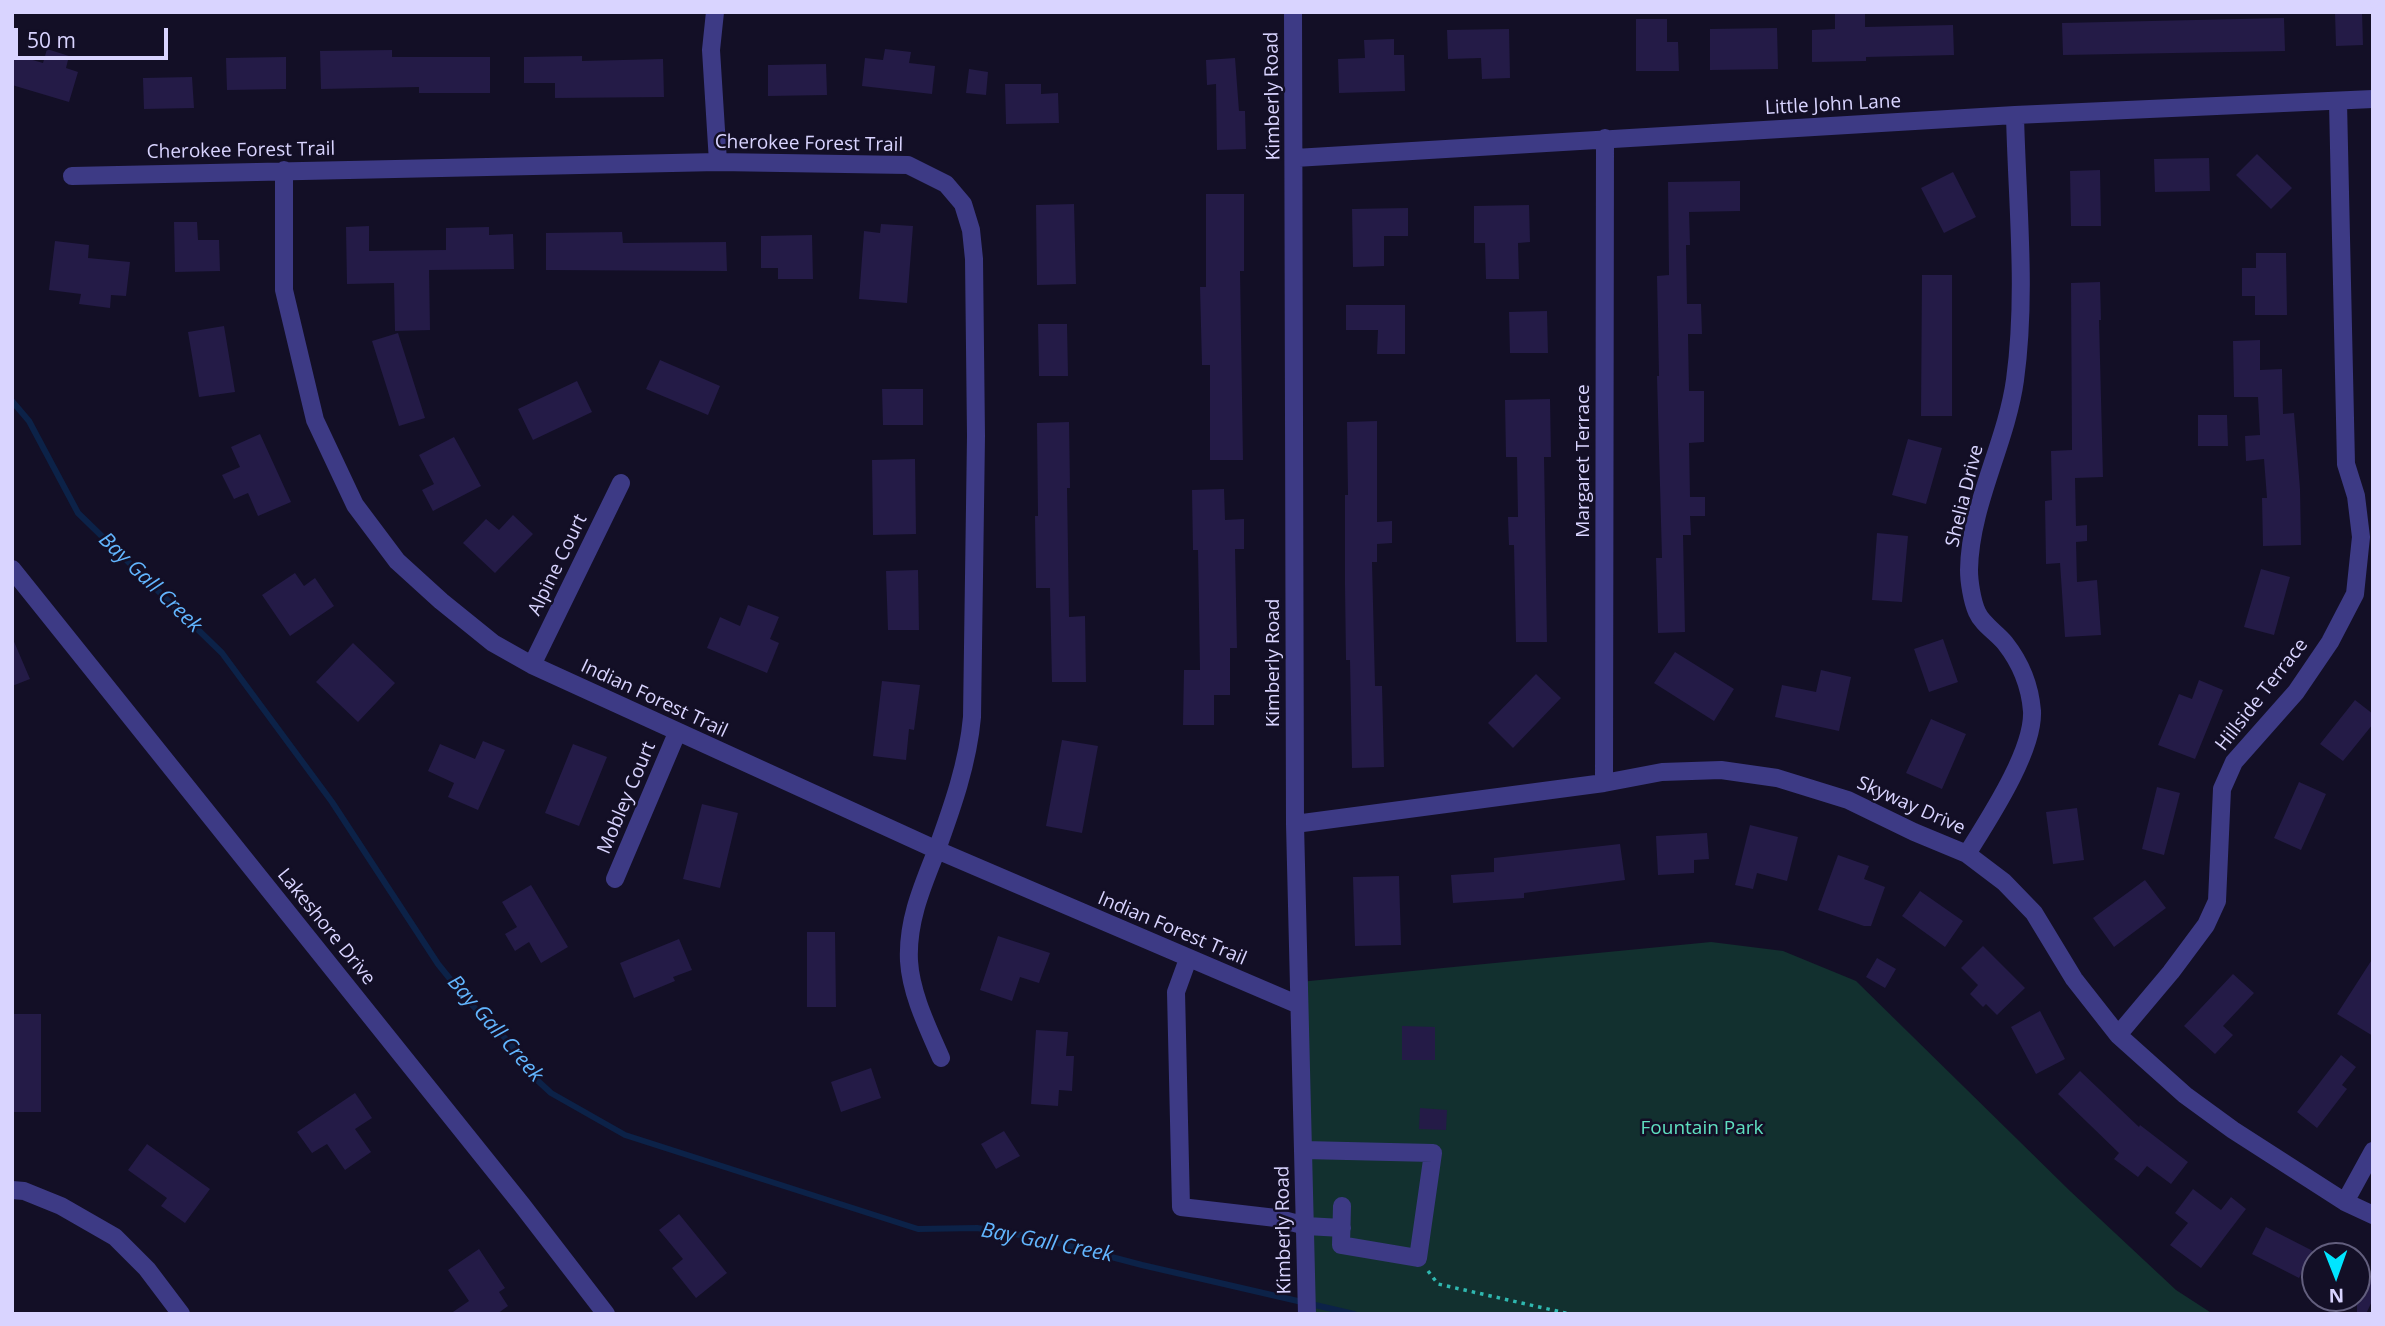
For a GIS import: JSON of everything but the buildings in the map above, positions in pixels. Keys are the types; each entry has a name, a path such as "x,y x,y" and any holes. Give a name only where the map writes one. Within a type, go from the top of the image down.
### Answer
{"street":[{"path":"715,12 711,50 718,162"},
{"name":"Kimberly Road","path":"1293,12 1295,824 1307,1314"},
{"name":"Little John Lane","path":"1295,159 2015,115 2373,99"},
{"name":"Hillside Terrace","path":"2118,1035 2171,972 2199,934 2217,901 2222,789 2234,762 2296,692 2330,642 2355,594 2361,537 2356,496 2346,464 2338,102"},
{"name":"Shelia Drive","path":"1967,854 1993,811 2027,743 2032,712 2024,673 2005,643 1977,613 1969,572 1974,531 2015,383 2019,343 2020,244 2015,115"},
{"name":"Margaret Terrace","path":"1604,783 1605,138"},
{"name":"Cherokee Forest Trail","path":"72,176 718,162 908,165 946,184 964,204 971,230 974,259 976,436 972,717 967,752 937,850 912,919 909,963 919,1004 941,1058"},
{"name":"Indian Forest Trail","path":"284,170 284,290 315,420 355,505 397,561 441,601 493,643 532,665 937,850 1299,1005"},
{"name":"Alpine Court","path":"532,665 621,483"},
{"name":"Lakeshore Drive","path":"12,569 596,1310"},
{"name":"Mobley Court","path":"615,879 677,733"},
{"name":"Skyway Drive","path":"1295,824 1604,783 1662,772 1721,770 1777,778 1848,800 1967,854 2004,882 2034,913 2074,979 2118,1035 2185,1094 2223,1123 2345,1202 2373,1215"},
{"path":"1188,959 1176,992 1181,1207 1276,1218 1306,1226 1342,1228"},
{"path":"1304,1150 1433,1153 1418,1258 1341,1245 1342,1206"},
{"path":"2345,1202 2373,1151"},
{"path":"12,1190 24,1191 61,1206 115,1237 147,1269 181,1314"}],"path":[{"path":"1418,1258 1438,1284 1570,1314"}],"green space":[{"name":"Fountain Park","path":"1711,942 1783,951 1856,981 2070,1191 2176,1290 2213,1314 1307,1314 1299,982"}],"waterway":[{"name":"Bay Gall Creek","path":"12,401 29,421 78,513 222,653 332,802 438,964 467,1000 511,1044 523,1067 551,1093 625,1135 918,1229 977,1228 1039,1238 1354,1314"}]}
